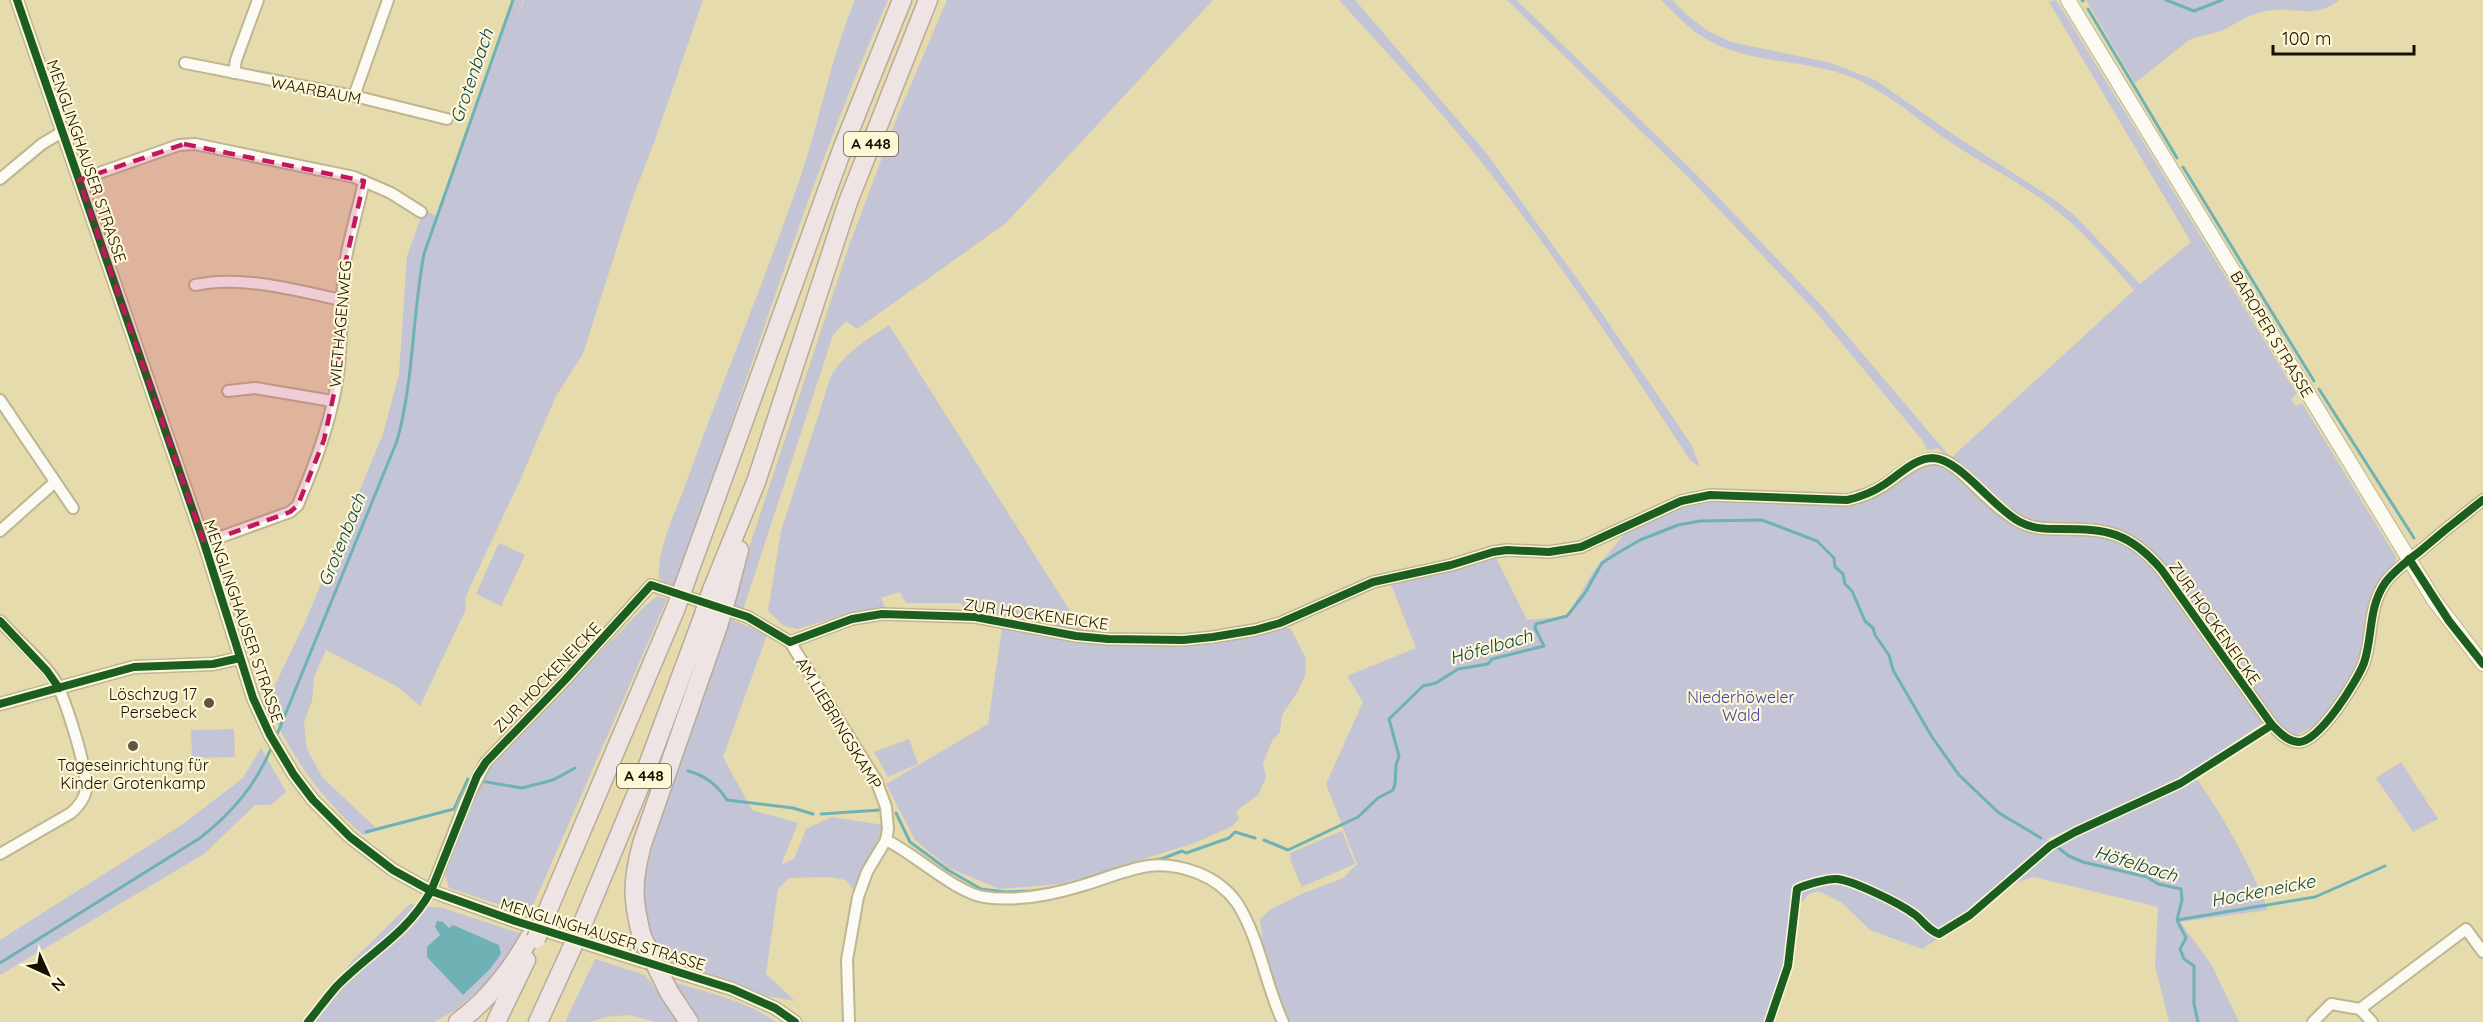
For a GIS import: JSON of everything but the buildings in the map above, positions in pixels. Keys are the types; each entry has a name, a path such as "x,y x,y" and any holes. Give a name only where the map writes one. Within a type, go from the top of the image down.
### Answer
{"highway":[{"name":"A 448","path":"496,1022 675,610 843,147 902,0"},
{"name":"A 448","path":"689,1022 669,992 642,937 633,892 637,862 710,623 848,202 928,0"},
{"name":"A 448","path":"538,1022 580,930 710,623"},
{"path":"458,1022 477,1006 502,978 533,938"}],"main road":[{"name":"BAROPER STRASSE","path":"2068,0 2409,559 2448,621 2483,664"}],"street":[{"path":"234,74 236,60 258,0"},
{"path":"354,96 388,0"},
{"name":"MENGLINGHAUSER STRASSE","path":"19,1 204,543 253,698 279,751 314,800 343,831 393,870 430,891 515,921 732,988 775,1008 795,1022"},
{"name":"WAARBAUM","path":"185,63 354,96 447,118"},
{"path":"0,179 42,144 62,132"},
{"path":"79,180 179,145 189,144 364,181 403,199 421,212"},
{"name":"WIETHAGENWEG","path":"204,543 294,509 302,497 320,451 332,401 339,362 340,300 348,250 364,181"},
{"path":"195,285 216,280 293,290 340,300"},
{"path":"228,391 255,388 332,401"},
{"path":"0,400 73,508"},
{"name":"ZUR HOCKENEICKE","path":"430,891 465,803 486,762 566,680 651,585 748,617 790,642 852,619 882,614 975,617 1076,636 1108,639 1183,640 1245,632 1301,616 1343,594 1373,582 1500,551 1549,552 1581,548 1689,498 1710,495 1847,500 1867,494 1913,464 1930,458 1944,460 1951,464 2006,513 2024,524 2042,529 2087,529 2113,532 2140,547 2161,569 2272,725 2288,739 2298,742 2307,740 2327,721 2361,672 2368,648 2370,623 2379,596 2390,578 2409,559"},
{"path":"0,531 55,482"},
{"path":"2409,559 2483,500"},
{"path":"0,621 47,671 59,688 84,774 84,796 80,805 71,813 0,854"},
{"name":"AM LIEBRINGSKAMP","path":"790,642 876,780 887,814 886,840"},
{"path":"0,704 135,668 213,664 240,658"},
{"path":"849,1022 847,960 858,897 867,872 886,840 907,850 967,892 982,897 1004,899 1051,894 1146,865 1164,863 1180,866 1203,875 1226,891 1236,902 1249,925 1283,1022"},
{"path":"2360,1009 2466,929 2483,952"},
{"path":"2313,1022 2331,1005 2360,1009 2372,1022"}],"highlighted area":[{"path":"184,144 364,181 344,269 338,375 324,440 298,505 290,512 204,543 79,180"}],"green space":[{"path":"514,0 523,0 516,23 524,0 703,0 632,200 583,354 556,396 469,589 465,599 466,609 420,706 398,687 326,650 314,677 312,701 304,722 307,749 322,777 378,830 363,835 333,806 307,774 285,739 267,702 306,620 383,434 399,374 407,256 424,209 438,217"},
{"path":"855,0 888,0 803,214 703,505 671,589 659,579 664,542 796,190 838,47"},
{"path":"947,0 1213,0 1006,223 857,329 846,321 833,335 743,610 730,605 850,243 900,110"},
{"path":"1339,0 1355,0 1487,154 1601,312 1691,444 1700,467 1690,460 1590,310 1511,200 1448,122"},
{"path":"1507,0 1516,0 1696,174 1822,306 1951,458 2134,290 2084,235 2051,206 2026,188 1947,140 1876,90 1834,71 1758,57 1722,47 1694,31 1661,0 1672,0 1708,31 1731,42 1831,63 1877,81 1954,135 2055,200 2074,215 2140,284 2191,242 2049,2 2055,0 2297,394 2291,399 2296,406 2302,403 2396,557 2395,565 2388,572 2358,666 2347,688 2333,708 2315,724 2294,736 2284,733 2153,552 2124,533 2105,526 2027,521 2004,508 1938,448 1927,450 1923,441 1816,312 1690,179"},
{"path":"2086,0 2339,0 2319,10 2270,10 2258,13 2225,29 2189,40 2135,83"},
{"path":"889,325 1084,633 965,611 961,603 906,603 900,592 881,598 886,609 854,612 798,629 784,626 768,611 781,531 831,376 842,360"},
{"name":"Niederhöweler Wald","path":"1930,463 1945,465 2011,521 2025,530 2037,533 2103,534 2130,544 2153,565 2264,722 2194,770 2089,822 2046,839 2059,844 2197,779 2236,843 2268,910 2180,922 2211,964 2239,1022 2169,1022 2155,965 2158,907 2034,877 2008,885 1975,915 1922,949 1870,930 1841,902 1818,891 1809,894 1797,908 1789,968 1771,1022 1288,1022 1260,944 1262,936 1260,919 1270,910 1304,893 1343,878 1357,864 1326,784 1363,702 1347,676 1416,648 1390,582 1493,552 1527,620 1567,616 1593,572 1631,526 1689,498 1858,498 1859,503 1898,477"},
{"path":"499,543 525,555 501,606 476,594"},
{"path":"657,596 667,599 528,917 504,906 449,888 445,874 474,798 491,765"},
{"path":"731,619 767,635 723,757 752,810 798,823 781,865 794,859 806,829 831,817 884,825 854,891 846,880 828,877 789,878 778,889 766,974 795,1001 767,996 670,964 649,938 641,891 661,812"},
{"path":"1285,627 1291,629 1306,659 1305,676 1282,715 1280,732 1272,741 1263,763 1266,777 1258,795 1236,811 1239,819 1231,827 1192,844 1061,884 999,889 949,868 915,840 886,784 988,724 1002,628 1080,642 1171,646 1218,642"},
{"path":"234,729 235,757 192,758 191,730"},
{"path":"909,739 918,764 888,777 874,752"},
{"path":"261,748 286,792 271,805 255,805 204,854 0,975 0,940 183,824 243,778"},
{"path":"2401,762 2438,819 2413,832 2376,778"},
{"path":"1342,831 1355,864 1302,887 1291,862 1290,853"},
{"path":"410,904 443,908 522,934 495,975 456,1010 434,1022 302,1022 353,960"},
{"path":"595,959 645,975 682,1022 657,1022 628,1015 606,1017 590,1022 565,1022"},
{"path":"674,982 753,1008 776,1022 701,1022"}],"water":[{"path":"437,921 443,922 449,928 453,925 499,945 501,954 490,969 463,995 427,957 427,947 440,935 435,927"}],"waterway":[{"name":"Grotenbach","path":"276,737 397,441 407,395 424,254 513,0"},
{"path":"2166,0 2194,11 2222,0"},
{"path":"2088,9 2177,158"},
{"path":"2183,167 2314,381"},
{"path":"2319,389 2414,538"},
{"name":"Höfelbach","path":"1264,840 1288,850 1358,817 1378,798 1393,790 1399,756 1389,719 1423,686 1436,683 1458,669 1488,664 1492,659 1544,646 1535,628 1536,624 1567,616 1585,593 1602,563 1616,554 1640,540 1678,525 1700,521 1762,520 1817,541 1834,558 1835,567 1843,574 1845,584 1852,591 1865,621 1873,628 1875,635 1889,655 1893,670 1932,737 1959,775 1999,813 2041,838"},
{"name":"Grotenbach","path":"0,963 200,838 242,797 259,773 272,746"},
{"name":"Höfelbach","path":"481,781 522,788 553,780 575,768"},
{"name":"Höfelbach","path":"688,771 710,782 727,800 793,808 813,814"},
{"name":"Höfelbach","path":"366,832 454,809 468,779"},
{"name":"Höfelbach","path":"821,814 880,810"},
{"name":"Höfelbach","path":"896,813 910,842 948,870 981,889 1005,892 1060,887 1115,869"},
{"name":"Höfelbach","path":"1151,861 1182,851 1186,853 1229,838 1235,832 1255,838"},
{"name":"Höfelbach","path":"2057,847 2083,862 2147,877 2158,884 2181,889 2182,900 2177,920 2186,938 2180,949 2184,959 2194,966 2194,1004 2198,1022"},
{"name":"Hockeneicke","path":"2177,920 2315,897 2385,866"}],"cycle path":[{"path":"17,0 204,543 253,698 270,735 294,775 313,800 350,837 393,870 431,891 515,921 732,989 775,1008 795,1022"},
{"path":"308,1022 337,986 399,931 421,906 431,891 477,776 486,762 565,680 651,585 748,617 790,642 852,619 882,614 975,617 1076,636 1108,639 1183,640 1255,630 1280,623 1373,582 1451,565 1493,552 1507,550 1549,552 1581,547 1681,501 1710,495 1852,499 1880,487 1913,464 1933,458 1943,461 1966,475 1999,507 2020,522 2045,529 2104,532 2116,535 2138,547 2161,569 2272,725 2287,738 2299,742 2308,739 2327,721 2360,672 2367,653 2373,612 2385,583 2401,566 2483,500"},
{"path":"2409,559 2449,621 2483,664"},
{"path":"0,621 47,671 59,688"},
{"path":"0,704 134,667 213,664 240,658"},
{"path":"1769,1022 1788,966 1797,889 1828,880 1845,881 1898,904 1939,934 1970,915 2050,846 2181,783 2272,725"}],"place":[{"name":"Löschzug 17 Persebeck","path":"209,703"},
{"name":"Tageseinrichtung für Kinder Grotenkamp","path":"133,746"}]}
